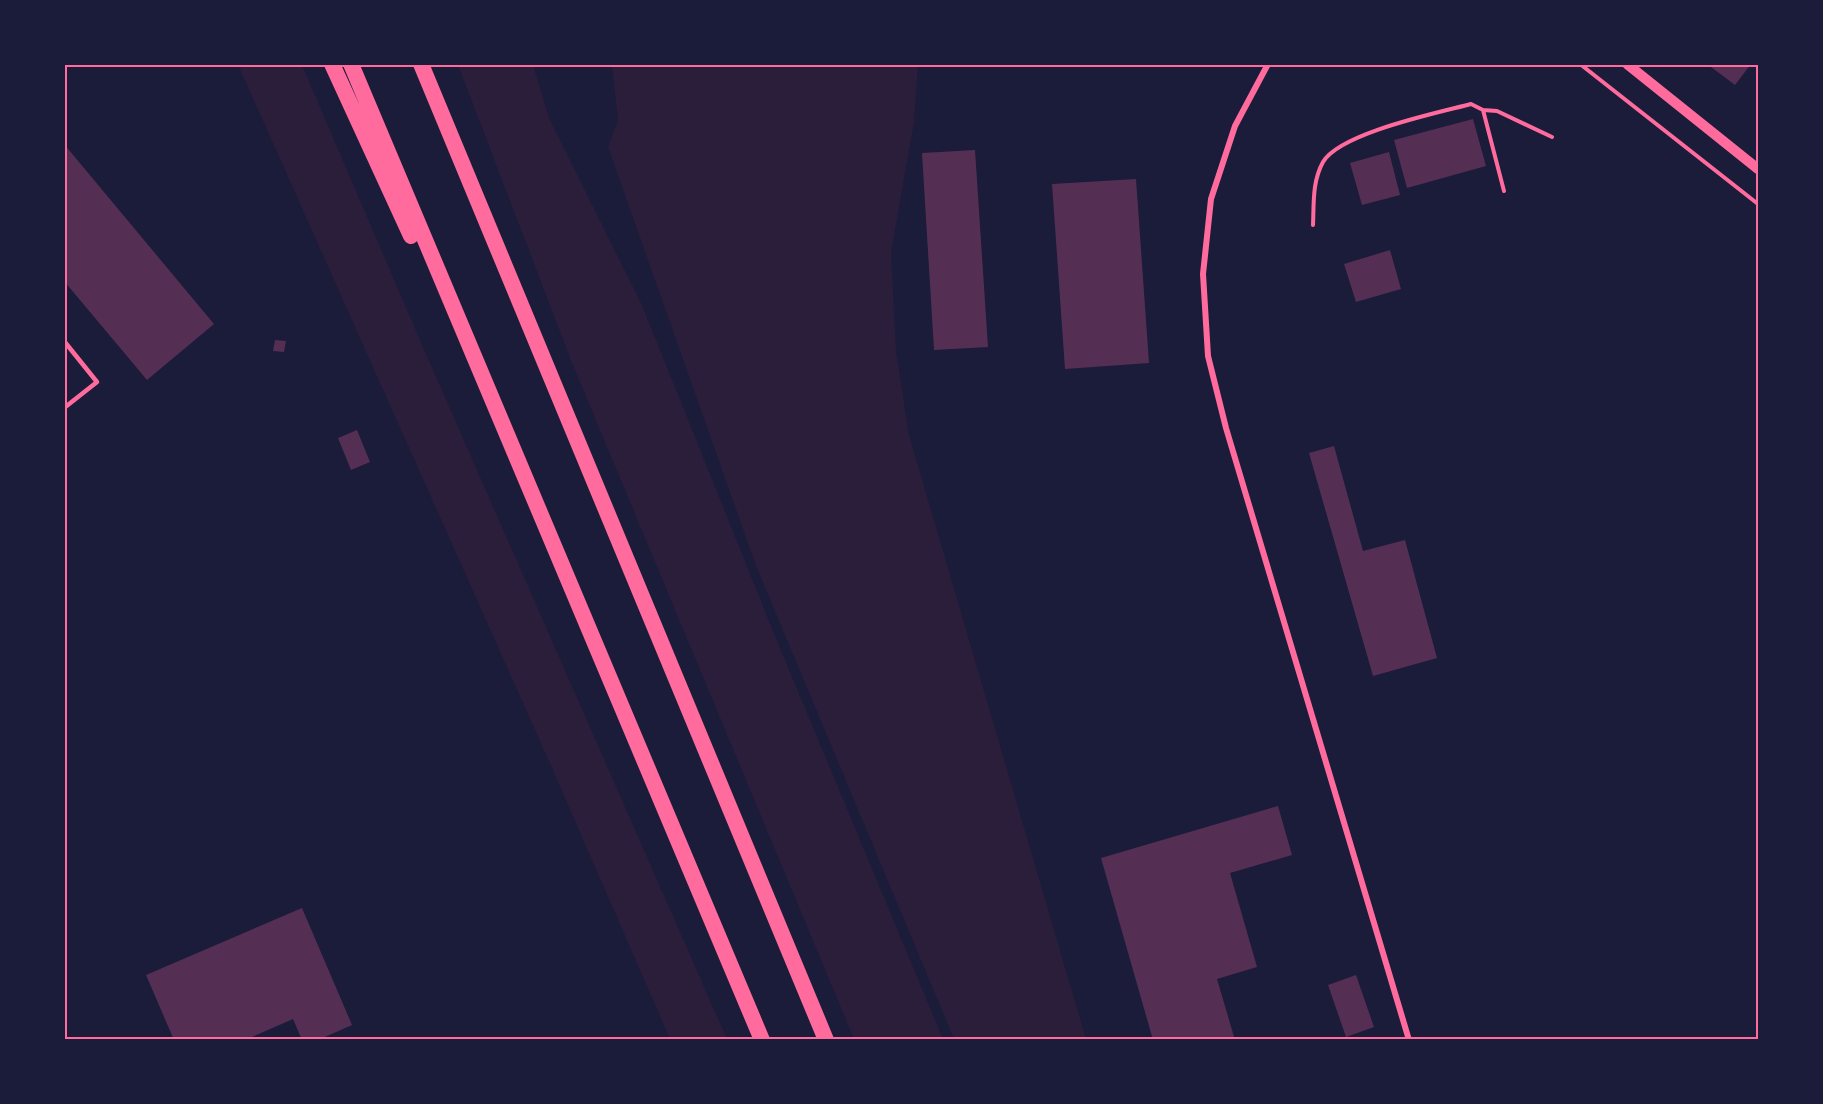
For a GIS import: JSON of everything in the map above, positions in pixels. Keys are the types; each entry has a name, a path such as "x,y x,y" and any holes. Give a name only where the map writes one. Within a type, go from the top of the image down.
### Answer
{"highway":[{"path":"332,64 529,490"},
{"path":"351,64 762,1040"},
{"path":"421,64 826,1040"},
{"path":"430,64 497,244"}],"street":[{"path":"1268,64 1235,126 1211,199 1203,274 1208,356 1226,428 1409,1040"},
{"path":"1627,64 1758,169"}],"lane":[{"path":"64,341 97,382 64,408"}],"path":[{"path":"1580,64 1758,204"},
{"path":"1313,225 1314,182 1324,160 1341,146 1362,135 1471,104 1483,110 1497,111 1552,136"},
{"path":"1483,110 1504,191"}],"shaded area":[{"path":"238,65 302,65 426,354 727,1039 670,1039 548,759"},
{"path":"458,65 533,65 549,118 642,305 775,636 943,1039 854,1039 572,363"},
{"path":"612,65 918,65 914,122 891,253 896,351 909,435 1086,1039 954,1039 756,566 608,147 618,120"}],"building":[{"path":"1707,64 1751,64 1735,85"},
{"path":"1473,119 1486,166 1407,188 1394,140"},
{"path":"64,144 214,324 147,380 64,281"},
{"path":"975,150 988,347 934,350 922,153"},
{"path":"1389,152 1400,195 1362,205 1350,163"},
{"path":"1136,179 1149,363 1065,369 1052,184"},
{"path":"1390,250 1401,289 1356,302 1344,264"},
{"path":"275,340 286,341 284,352 273,351"},
{"path":"357,430 370,462 351,470 338,438"},
{"path":"1334,446 1363,551 1405,540 1437,658 1373,676 1309,453"},
{"path":"1278,806 1292,855 1230,873 1257,967 1217,979 1235,1040 1153,1040 1101,858"},
{"path":"302,908 352,1025 318,1040 302,1040 293,1019 245,1040 174,1040 146,975"},
{"path":"1356,975 1374,1027 1346,1037 1328,985"}]}
